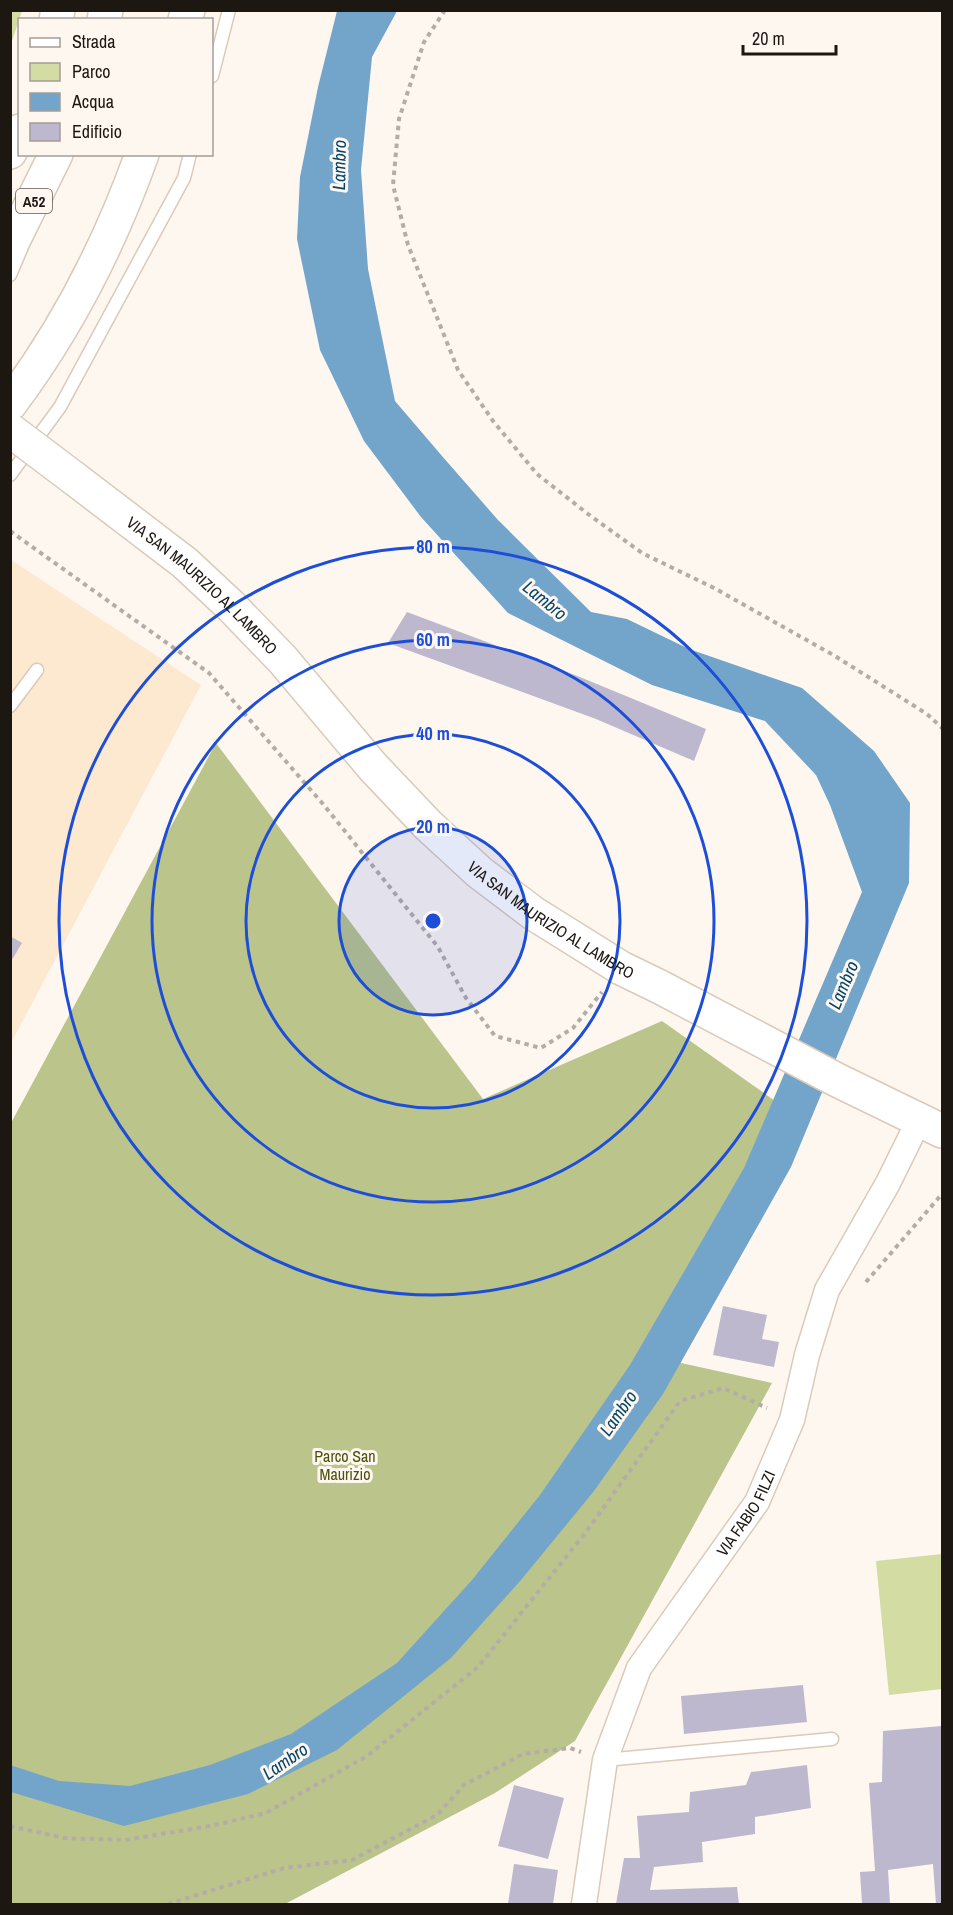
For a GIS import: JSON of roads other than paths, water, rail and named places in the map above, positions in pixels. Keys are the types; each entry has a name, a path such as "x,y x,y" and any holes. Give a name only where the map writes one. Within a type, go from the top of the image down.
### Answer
{"main road":[{"path":"10,152 18,135"},
{"name":"A52","path":"10,247 56,156"},
{"path":"10,404 31,376 70,314 104,248 141,156"},
{"name":"VIA SAN MAURIZIO AL LAMBRO","path":"10,430 185,563 283,660 373,767 428,825 479,872 533,913 621,968 931,1126"}],"street":[{"name":"VIA FABIO FILZI","path":"584,1905 605,1760 639,1668 757,1503 792,1420 807,1355 827,1290 854,1239 888,1183 931,1126"}],"lane":[{"path":"213,72 229,10"},
{"path":"10,275 56,156"},
{"path":"10,475 60,407 184,178 190,156"},
{"path":"10,706 37,670"},
{"path":"605,1760 832,1739"}],"water":[{"name":"Lambro","path":"337,11 397,11 372,57 361,170 368,269 395,401 498,520 591,612 627,619 689,649 802,688 874,751 910,803 909,883 791,1167 663,1394 594,1491 521,1580 451,1658 337,1750 248,1794 124,1826 11,1792 10,1765 59,1781 130,1786 210,1765 291,1734 397,1663 472,1580 540,1495 630,1365 744,1168 862,892 830,805 816,775 765,721 652,685 508,613 421,517 364,441 320,350 297,239 300,177 318,87"}],"park label":[{"name":"Parco San Maurizio","path":"345,1465"}]}
